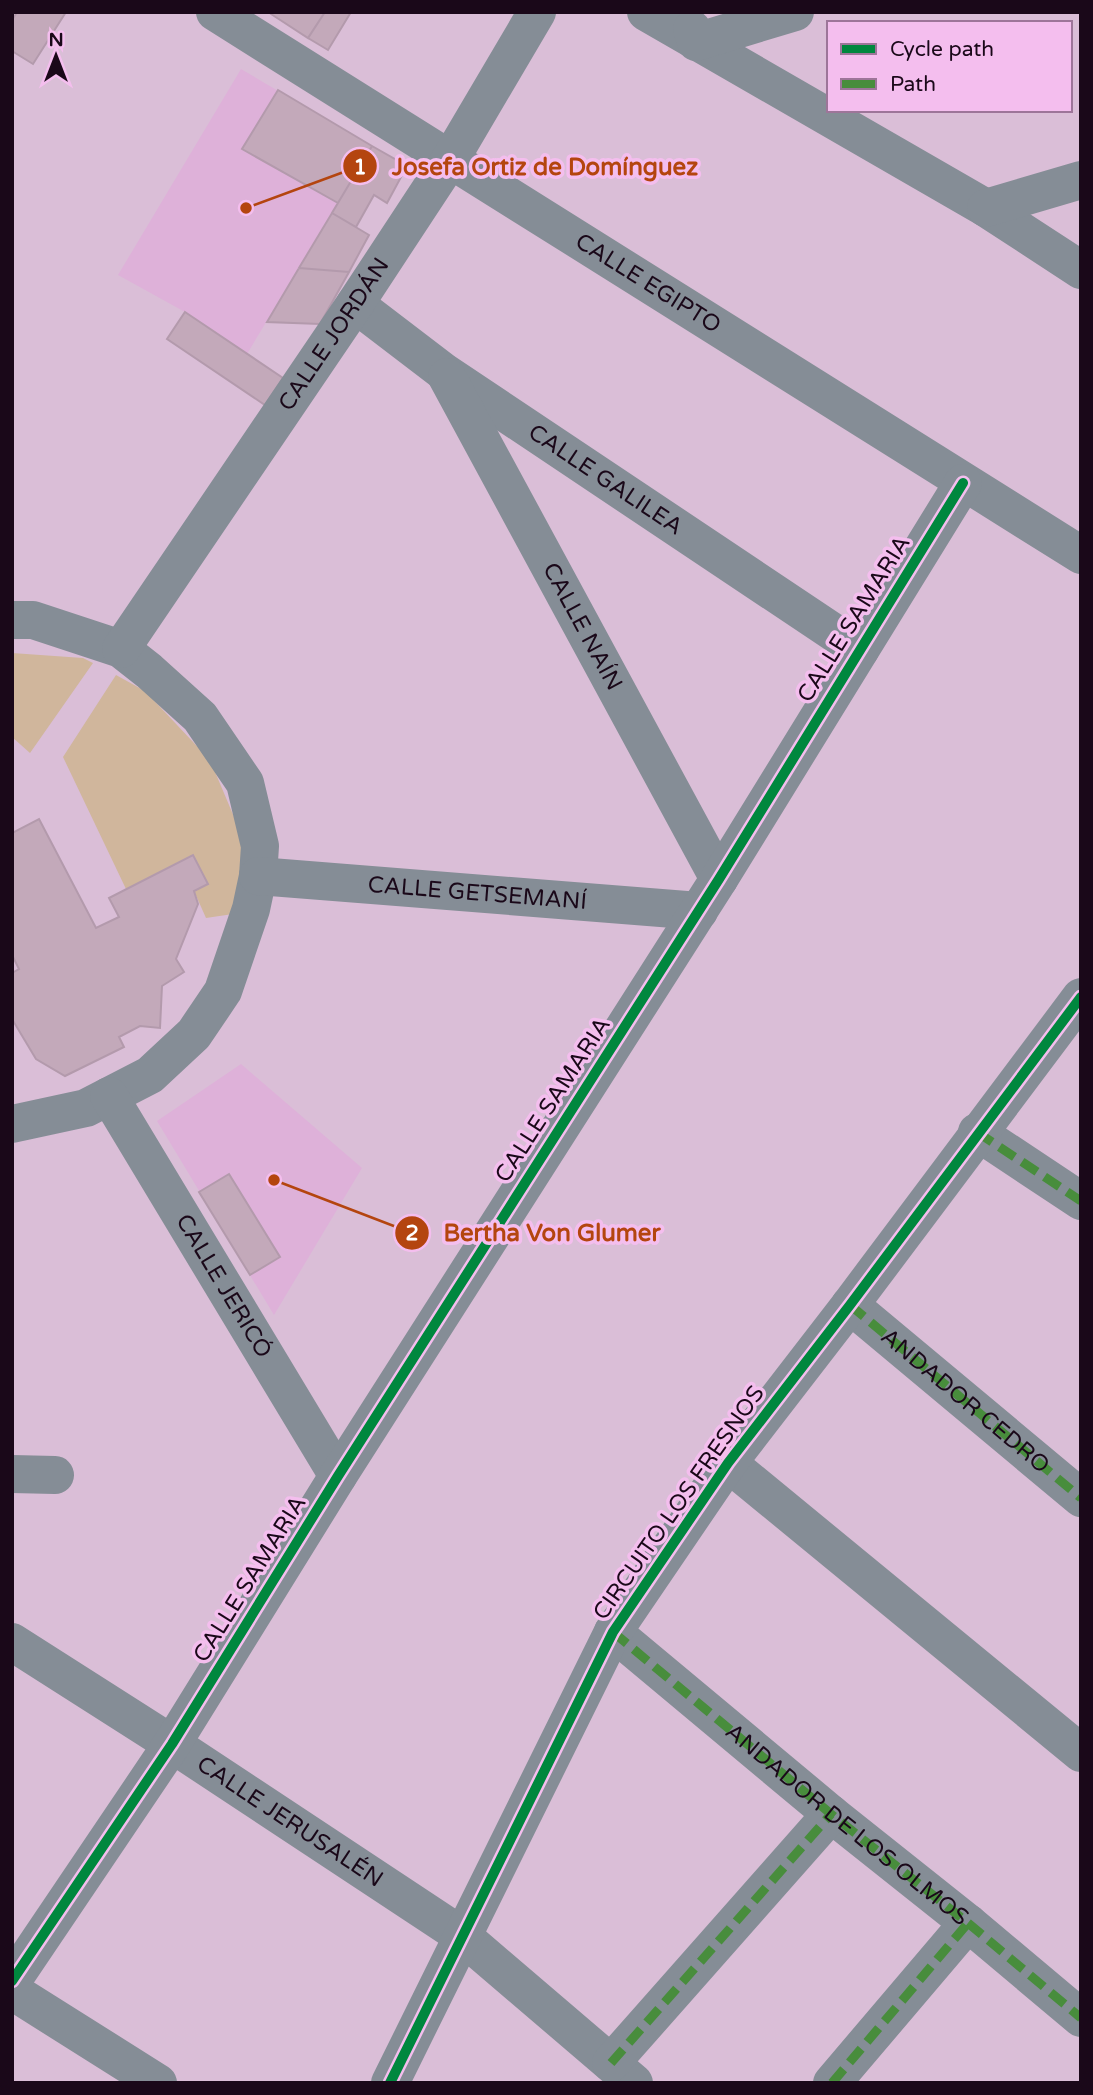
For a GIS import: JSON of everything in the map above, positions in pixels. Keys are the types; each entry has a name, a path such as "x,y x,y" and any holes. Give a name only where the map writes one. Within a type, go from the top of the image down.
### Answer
{"street":[{"name":"CALLE EGIPTO","path":"215,12 451,158 962,483 1081,555"},
{"name":"CALLE JORDÁN","path":"121,649 451,158 537,12"},
{"path":"646,12 692,27 827,110"},
{"path":"692,27 794,12"},
{"path":"830,112 1081,270"},
{"path":"986,208 1081,180"},
{"name":"CALLE GALILEA","path":"355,304 444,372 860,650"},
{"name":"CALLE NAÍN","path":"444,372 719,879"},
{"name":"CALLE SAMARIA","path":"12,1981 172,1744 338,1476 699,911 962,483"},
{"path":"12,620 33,620 121,649 200,717 245,783 260,846 258,876 251,909 223,991 194,1034 150,1074 86,1108 12,1124"},
{"name":"CALLE GETSEMANÍ","path":"258,876 699,911"},
{"name":"CIRCUITO LOS FRESNOS","path":"390,2083 613,1632 728,1462 850,1305 1081,996"},
{"name":"CALLE JERICÓ","path":"109,1096 338,1476"},
{"path":"977,1132 1081,1201"},
{"name":"ANDADOR CEDRO","path":"850,1305 1081,1499"},
{"name":"CIRCUITO LOS FRESNOS","path":"728,1462 1081,1753"},
{"path":"12,1474 55,1475"},
{"name":"ANDADOR DE LOS OLMOS","path":"613,1632 1081,2018"},
{"name":"CALLE JERUSALÉN","path":"12,1642 461,1935 622,2073"},
{"path":"622,2073 831,1814"},
{"path":"832,2083 968,1923"},
{"path":"12,1991 158,2083"}],"shaded area":[{"path":"241,69 372,146 247,354 185,312 118,275"},
{"path":"12,653 83,658 93,663 30,753 12,737"},
{"path":"116,675 145,691 210,760 240,831 243,868 233,914 206,918 194,891 207,884 193,855 126,889 63,757"},
{"path":"241,1064 362,1168 274,1315 157,1121"}],"building":[{"path":"17,12 66,12 33,64 12,51 12,20"},
{"path":"325,12 308,38 271,14"},
{"path":"325,12 351,12 328,50 308,38"},
{"path":"278,90 372,146 338,203 242,149"},
{"path":"372,146 407,166 387,203 374,195 356,227 332,213"},
{"path":"332,213 369,235 349,272 299,268"},
{"path":"299,268 349,272 320,324 267,322"},
{"path":"185,312 283,378 265,405 167,339"},
{"path":"39,819 96,928 119,917 109,898 193,855 208,884 194,891 198,904 176,959 184,972 162,986 160,1028 140,1026 119,1037 124,1047 65,1076 36,1059 12,1019 12,973 19,969 12,955 12,833"},
{"path":"229,1174 280,1257 250,1275 199,1192"}],"marked path":[{"path":"977,1132 1081,1201"},
{"path":"850,1305 1081,1498"},
{"path":"613,1632 1081,2018"},
{"path":"611,2063 831,1814"},
{"path":"832,2083 968,1923"}],"cycle path":[{"path":"12,1981 172,1744 338,1476 719,879 963,483"},
{"path":"390,2083 613,1632 728,1463 1081,997"}],"place":[{"name":"Josefa Ortiz de Domínguez","path":"246,208"},
{"name":"Bertha Von Glumer","path":"274,1180"}]}
